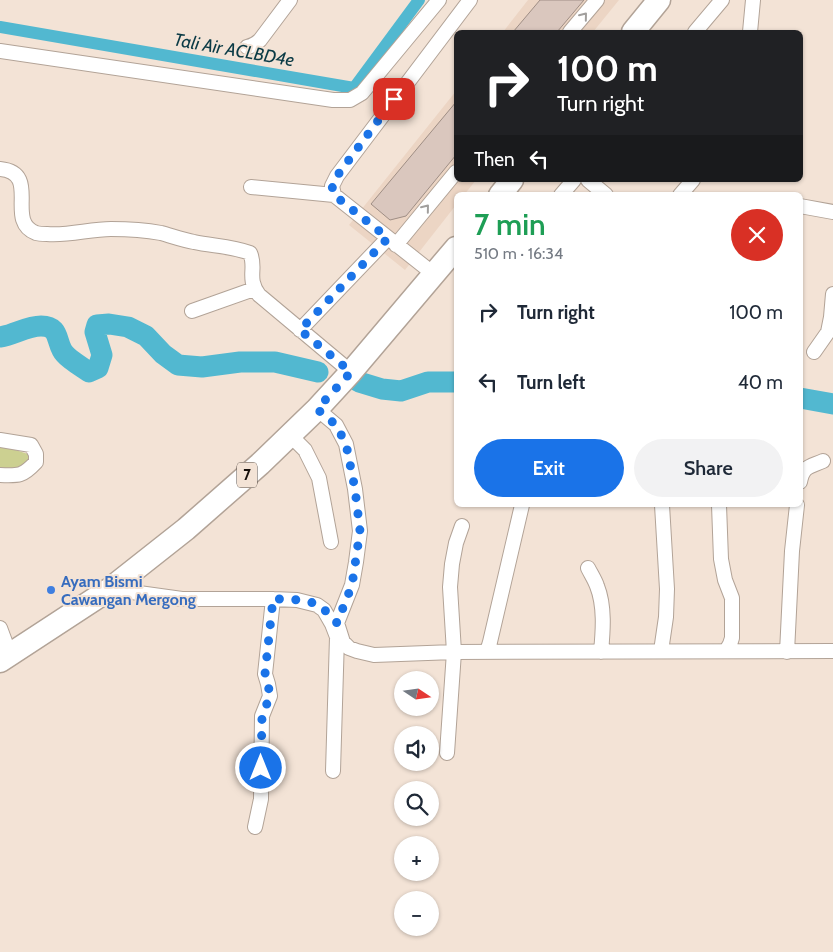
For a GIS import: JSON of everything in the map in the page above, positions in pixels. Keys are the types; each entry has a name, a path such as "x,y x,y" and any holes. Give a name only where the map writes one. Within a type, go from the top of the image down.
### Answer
{"main road":[{"path":"635,30 659,0"},
{"path":"502,192 510,182"},
{"name":"7","path":"5,658 110,589 186,529 260,464 317,409 351,372 454,251"}],"street":[{"path":"247,47 260,40 290,0"},
{"path":"0,51 333,100 350,100 362,93 439,0"},
{"path":"334,195 332,186 337,176 470,0"},
{"path":"572,30 597,0"},
{"path":"697,30 722,0"},
{"path":"750,30 753,0"},
{"path":"0,169 8,170 17,175 21,181 22,217 26,227 36,233 55,235 110,229 129,229 160,233 193,242 250,253 252,258 251,278 254,289 259,295 351,372"},
{"path":"300,330 392,241 454,174"},
{"path":"564,192 572,182"},
{"path":"590,182 602,192"},
{"path":"683,192 691,182"},
{"path":"251,187 334,195 435,275"},
{"path":"803,207 833,212"},
{"path":"192,311 254,289"},
{"path":"814,352 828,332 833,294"},
{"path":"317,409 336,425 346,444 355,489 360,531 352,585 337,623"},
{"path":"290,435 305,450 319,478 332,542"},
{"path":"0,440 31,445 36,454 36,462 29,470 17,476 0,475"},
{"path":"803,471 822,460"},
{"path":"486,652 490,642 522,507"},
{"path":"661,651 666,617 667,589 662,507"},
{"path":"719,507 721,559 725,580 732,598 732,638 726,651"},
{"path":"787,652 792,551 797,507"},
{"path":"447,753 454,652 450,587 456,543 462,526"},
{"path":"588,568 598,586 602,609 601,652"},
{"path":"110,589 182,599 297,600 317,605 324,610 337,623 343,642 349,648 357,652 374,655 454,652 833,651"},
{"path":"255,827 261,791 262,716 270,696 265,674 273,599"},
{"path":"324,610 337,637 333,771"},
{"path":"0,628 5,658"}],"shaded area":[{"path":"528,0 619,0 595,30 505,30"},
{"path":"454,94 454,182 474,182 466,192 454,192 454,208 405,270 349,225"}],"green space":[{"path":"0,445 31,455 32,464 18,474 0,470"}],"building":[{"path":"540,0 584,0 559,30 515,30"},
{"path":"454,104 454,157 406,216 390,220 371,204"}],"waterway":[{"name":"Tali Air ACLBD4e","path":"0,27 354,88 419,0"},
{"path":"0,337 36,326 51,328 56,334 64,353 89,372 98,368 102,355 95,332 97,325 109,324 128,327 146,336 163,354 178,365 202,367 240,362 275,362 318,372"},
{"path":"359,382 382,389 401,391 428,382 454,382"},
{"path":"803,399 833,404"}],"place":[{"name":"Ayam Bismi Cawangan Mergong","path":"51,590"}],"route":[{"path":"261,768 262,716 270,696 265,674 273,599 297,600 317,605 337,623 352,585 360,531 355,489 346,444 336,425 317,409 351,372 300,330 388,238 334,195 332,186 337,176 394,99"}]}
